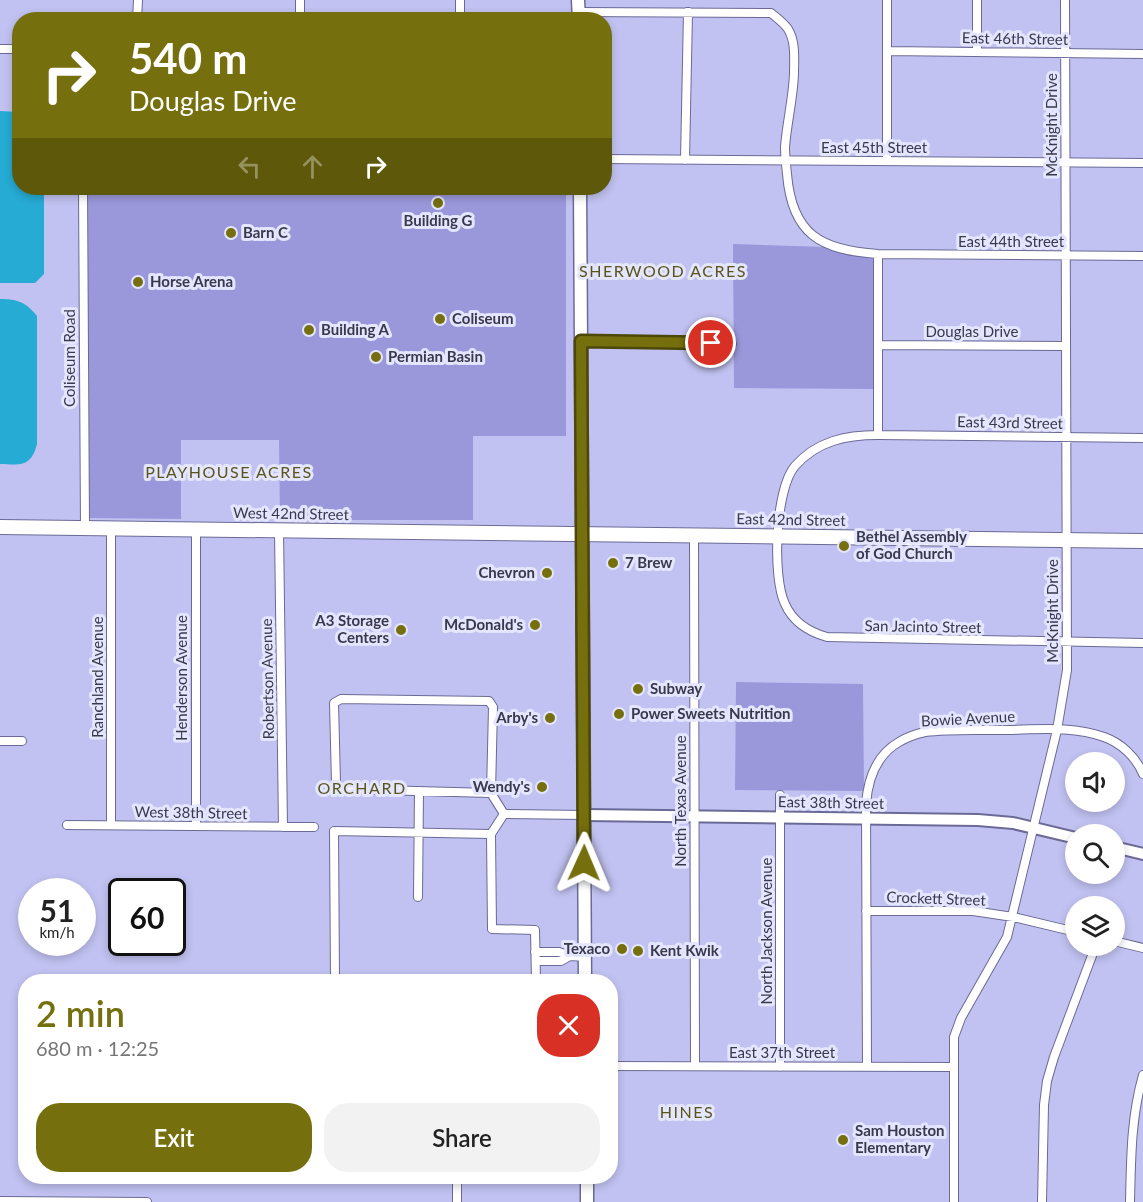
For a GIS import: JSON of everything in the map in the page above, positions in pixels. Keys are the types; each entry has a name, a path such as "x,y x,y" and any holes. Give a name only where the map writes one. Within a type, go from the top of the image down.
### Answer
{"highway":[{"name":"West 42nd Street","path":"0,527 582,534"},
{"name":"East 42nd Street","path":"582,534 1143,541"}],"main road":[{"path":"580,195 585,974"},
{"path":"587,1184 587,1202"}],"street":[{"path":"887,0 887,161"},
{"path":"977,0 977,52"},
{"name":"McKnight Drive","path":"954,1202 953,1047 957,1027 1000,954 1007,937 1057,730 1066,670 1068,642 1065,0"},
{"name":"East 44th Street","path":"579,10 771,14 788,29 794,45 792,103 785,150 790,201 807,229 820,241 836,248 878,254 1143,256"},
{"path":"684,160 688,12"},
{"name":"East 46th Street","path":"887,51 1143,54"},
{"name":"East 45th Street","path":"612,159 1143,163"},
{"name":"Coliseum Road","path":"83,195 85,528"},
{"path":"878,254 878,435"},
{"path":"581,341 732,344"},
{"name":"Douglas Drive","path":"878,345 1066,346"},
{"name":"East 43rd Street","path":"779,537 781,496 786,480 796,466 815,449 834,440 849,436 878,435 1143,438"},
{"name":"Ranchland Avenue","path":"111,528 111,825"},
{"name":"Henderson Avenue","path":"196,530 196,826"},
{"name":"Robertson Avenue","path":"279,531 283,827"},
{"name":"North Texas Avenue","path":"694,536 695,1066"},
{"name":"San Jacinto Street","path":"779,537 779,586 785,605 803,626 822,636 867,639 1143,644"},
{"path":"491,793 342,789 336,783 334,704 341,699 489,701 493,707 491,793 504,814"},
{"name":"Bowie Avenue","path":"867,1067 865,818 867,793 873,771 889,749 909,737 938,731 1057,730 1088,733 1111,740 1128,753 1143,774"},
{"path":"0,741 22,741"},
{"path":"418,897 419,791"},
{"name":"North Jackson Avenue","path":"780,795 780,1067"},
{"path":"504,814 584,815"},
{"path":"504,814 491,834 492,928 535,930 536,974"},
{"name":"East 38th Street","path":"584,815 978,820 1013,823 1065,835"},
{"name":"West 38th Street","path":"67,825 314,827"},
{"path":"335,974 334,831 491,834"},
{"path":"1125,850 1143,854"},
{"name":"Crockett Street","path":"866,911 973,911 1013,917 1065,929"},
{"path":"1125,944 1143,948"},
{"path":"536,957 564,953 570,956 585,957"},
{"path":"1042,1202 1044,1106 1047,1081 1092,956"},
{"name":"East 37th Street","path":"618,1066 953,1067"},
{"path":"1130,1202 1132,1135 1136,1100 1143,1075"},
{"path":"457,1184 457,1202"},
{"path":"0,1201 147,1202"}],"shaded area":[{"path":"0,111 12,112 12,195 44,195 44,274 35,283 0,283"},
{"path":"88,195 566,195 566,436 473,436 473,520 280,520 279,440 181,440 181,519 88,518"},
{"path":"733,244 826,247 878,254 878,389 734,388"},
{"path":"0,299 21,302 37,316 37,444 32,457 19,464 0,464"},
{"path":"736,682 863,684 864,791 735,790"}],"place":[{"name":"Building G","path":"438,203"},
{"name":"Barn C","path":"231,233"},
{"name":"Horse Arena","path":"138,282"},
{"name":"Coliseum","path":"440,319"},
{"name":"Building A","path":"309,330"},
{"name":"Permian Basin","path":"376,357"},
{"name":"Bethel Assembly of God Church","path":"844,546"},
{"name":"7 Brew","path":"613,563"},
{"name":"Chevron","path":"547,573"},
{"name":"McDonald's","path":"535,625"},
{"name":"A3 Storage Centers","path":"401,630"},
{"name":"Subway","path":"638,689"},
{"name":"Power Sweets Nutrition","path":"619,714"},
{"name":"Arby's","path":"550,718"},
{"name":"Wendy's","path":"542,787"},
{"name":"Texaco","path":"622,949"},
{"name":"Kent Kwik","path":"638,951"},
{"name":"Sam Houston Elementary","path":"843,1140"}],"district":[{"name":"SHERWOOD ACRES","path":"663,271"},
{"name":"PLAYHOUSE ACRES","path":"229,472"},
{"name":"ORCHARD","path":"362,788"},
{"name":"HINES","path":"687,1112"}],"route":[{"path":"584,863 581,341 711,343"}]}
